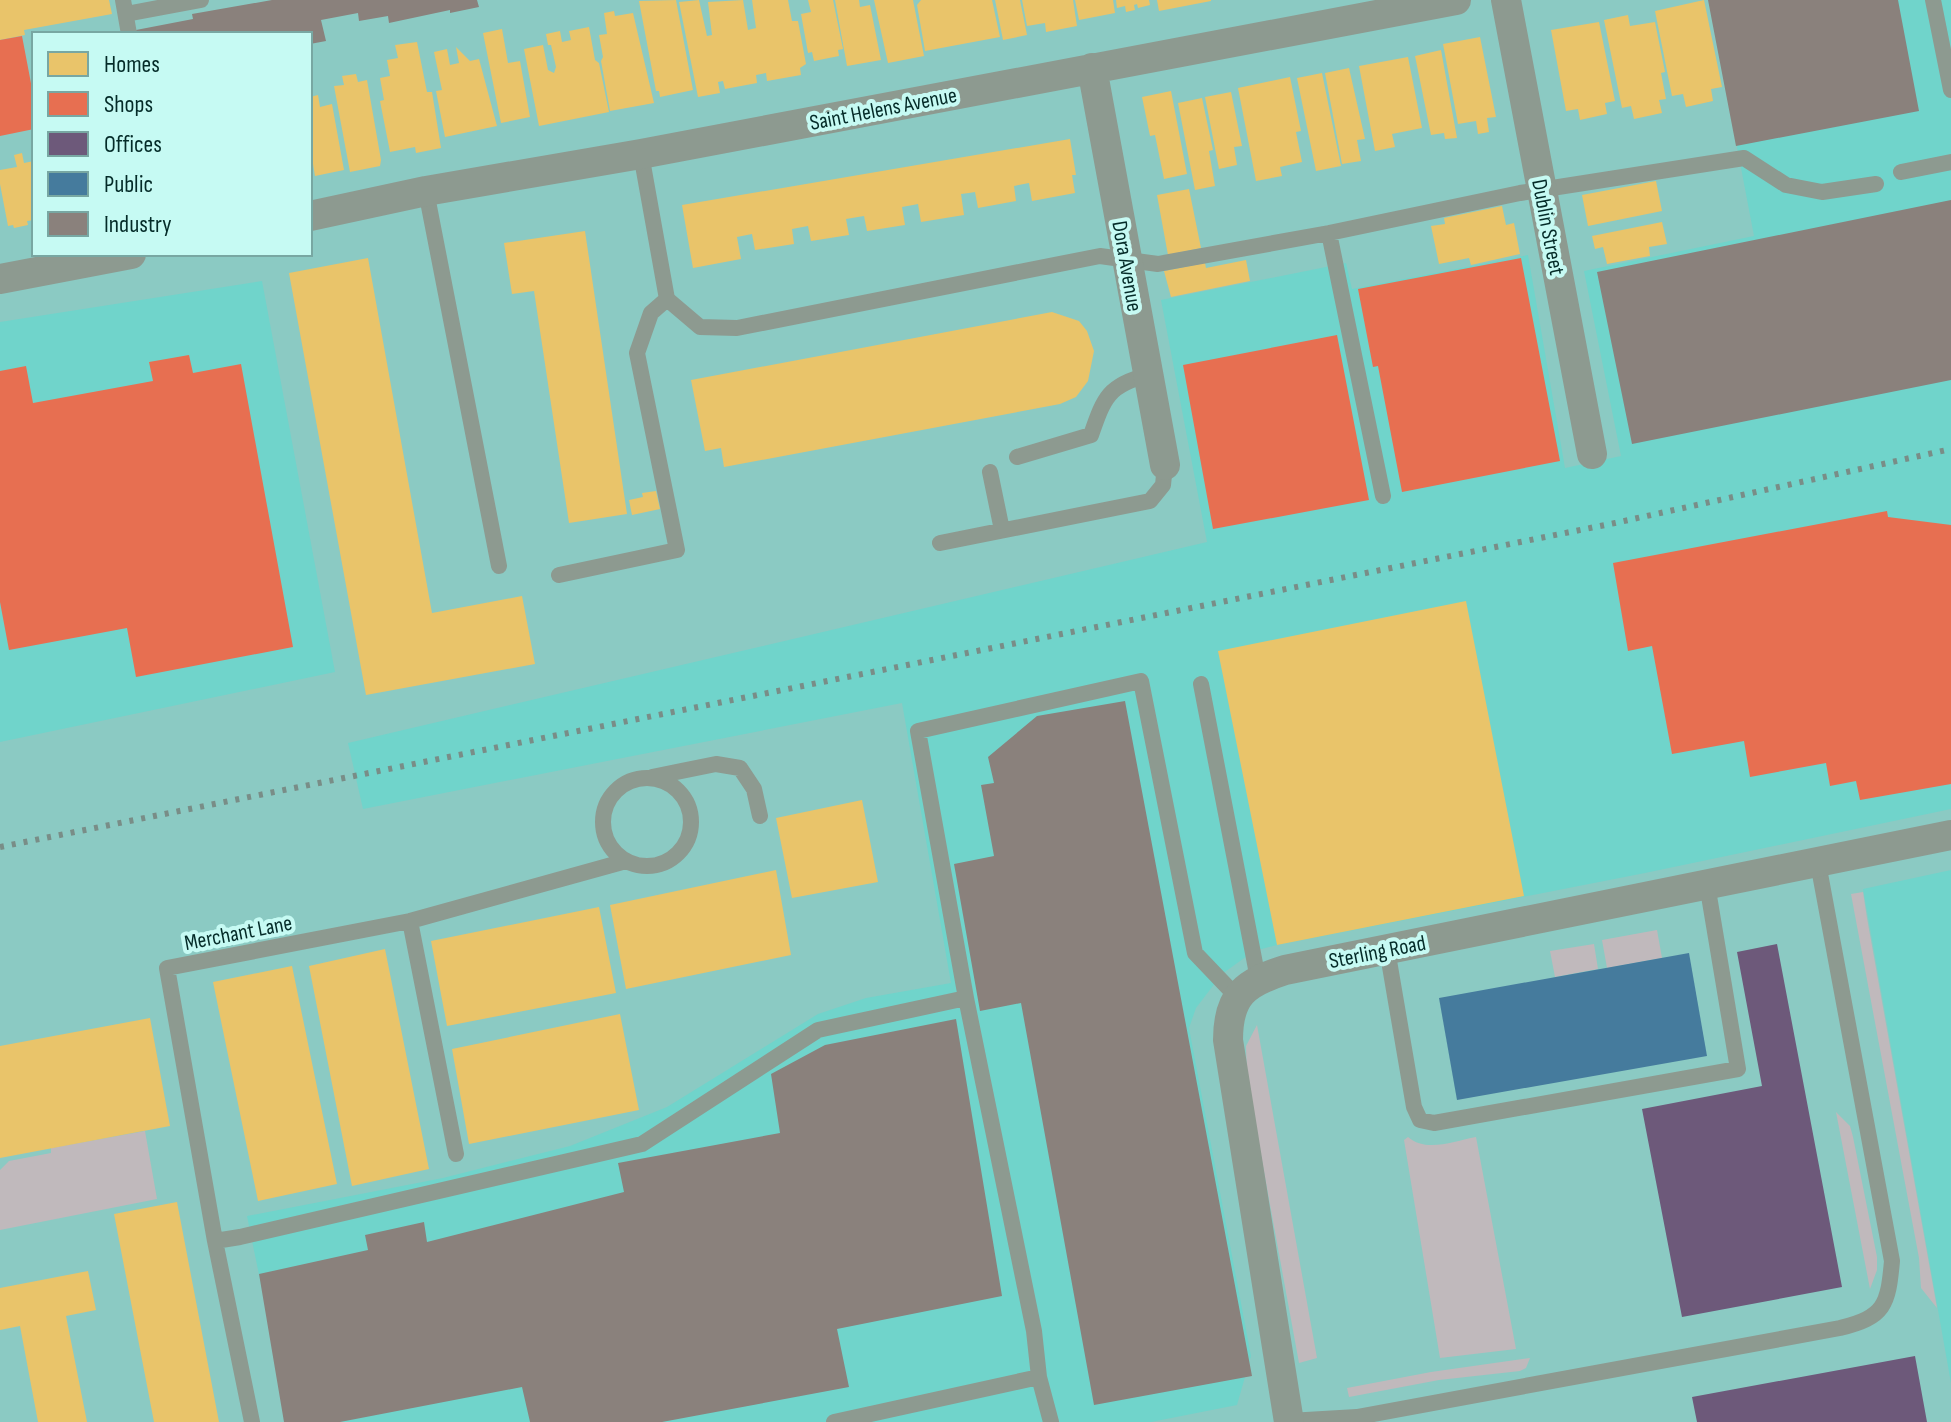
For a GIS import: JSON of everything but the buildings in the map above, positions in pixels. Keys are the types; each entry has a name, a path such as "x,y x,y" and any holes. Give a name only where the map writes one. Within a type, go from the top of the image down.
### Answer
{"street":[{"name":"Saint Helens Avenue","path":"312,216 426,191 641,154 1456,0"},
{"name":"Dublin Street","path":"1506,0 1592,454"},
{"name":"Dora Avenue","path":"1092,68 1165,465"},
{"path":"0,279 121,256"},
{"name":"Sterling Road","path":"1248,988 1285,970 1951,835"},
{"path":"1248,988 1230,1013 1228,1040 1287,1422"}],"lane":[{"path":"129,32 124,7 201,0"},
{"path":"1933,0 1951,90"},
{"path":"641,154 667,299 700,327 737,328 1100,256 1158,264 1542,190 1744,158 1786,185 1822,192 1876,184"},
{"path":"1901,172 1951,162"},
{"path":"426,191 499,566"},
{"path":"1329,233 1383,496"},
{"path":"559,575 677,550 637,353 651,313 667,299"},
{"path":"1017,457 1091,435 1102,403 1124,381 1148,375"},
{"path":"940,543 1150,501 1163,485 1165,465"},
{"path":"990,472 1002,530"},
{"path":"1051,1422 1039,1377 1034,1331 966,998 918,731 1141,681 1195,953 1248,988"},
{"path":"1201,684 1248,988"},
{"path":"626,861 614,852 606,839 604,810 621,785 635,779 716,764 740,768 754,789 760,816"},
{"name":"Merchant Lane","path":"252,1422 215,1241 167,968 410,921 626,861 639,866 666,862 677,855 691,831 691,816 687,801 677,789 665,781 650,777"},
{"path":"1287,1422 1357,1417 1840,1328 1872,1318 1881,1309 1890,1291 1892,1261 1818,863"},
{"path":"1387,949 1414,1107 1420,1120 1434,1123 1738,1069 1707,884"},
{"path":"410,921 456,1154"},
{"path":"215,1241 642,1144 818,1030 966,998"},
{"path":"834,1422 1039,1377"}],"shaded area":[{"path":"1709,0 1951,0 1951,809 1277,945 1254,951 1222,974 1196,1008 1189,1028 1251,1356 1237,1405 1151,1422 289,1422 247,1216 443,1178 570,1146 667,1107 818,1014 866,998 951,983 902,703 363,809 348,743 1207,542 1161,300 1346,263 1352,289 1528,255 1565,468 1621,456 1584,271 1754,236"},
{"path":"262,281 335,672 0,742 0,322"},
{"path":"1951,870 1951,1383 1863,889"},
{"path":"1863,892 1937,1308 1921,1288 1919,1258 1851,894"},
{"path":"1657,930 1662,958 1607,968 1602,940"},
{"path":"1594,944 1598,969 1555,977 1550,951"},
{"path":"1257,1025 1317,1358 1299,1363 1247,1079 1246,1046"},
{"path":"1836,1112 1850,1126 1877,1257 1877,1270 1870,1289"},
{"path":"145,1131 157,1199 0,1230 0,1170 9,1161 51,1153 51,1148"},
{"path":"1408,1137 1415,1142 1432,1145 1476,1137 1516,1349 1440,1358 1404,1140"},
{"path":"1530,1358 1526,1368 1520,1371 1439,1380 1349,1397 1347,1388 1431,1372"}],"railway":[{"path":"0,847 1615,523 1951,449"}]}
